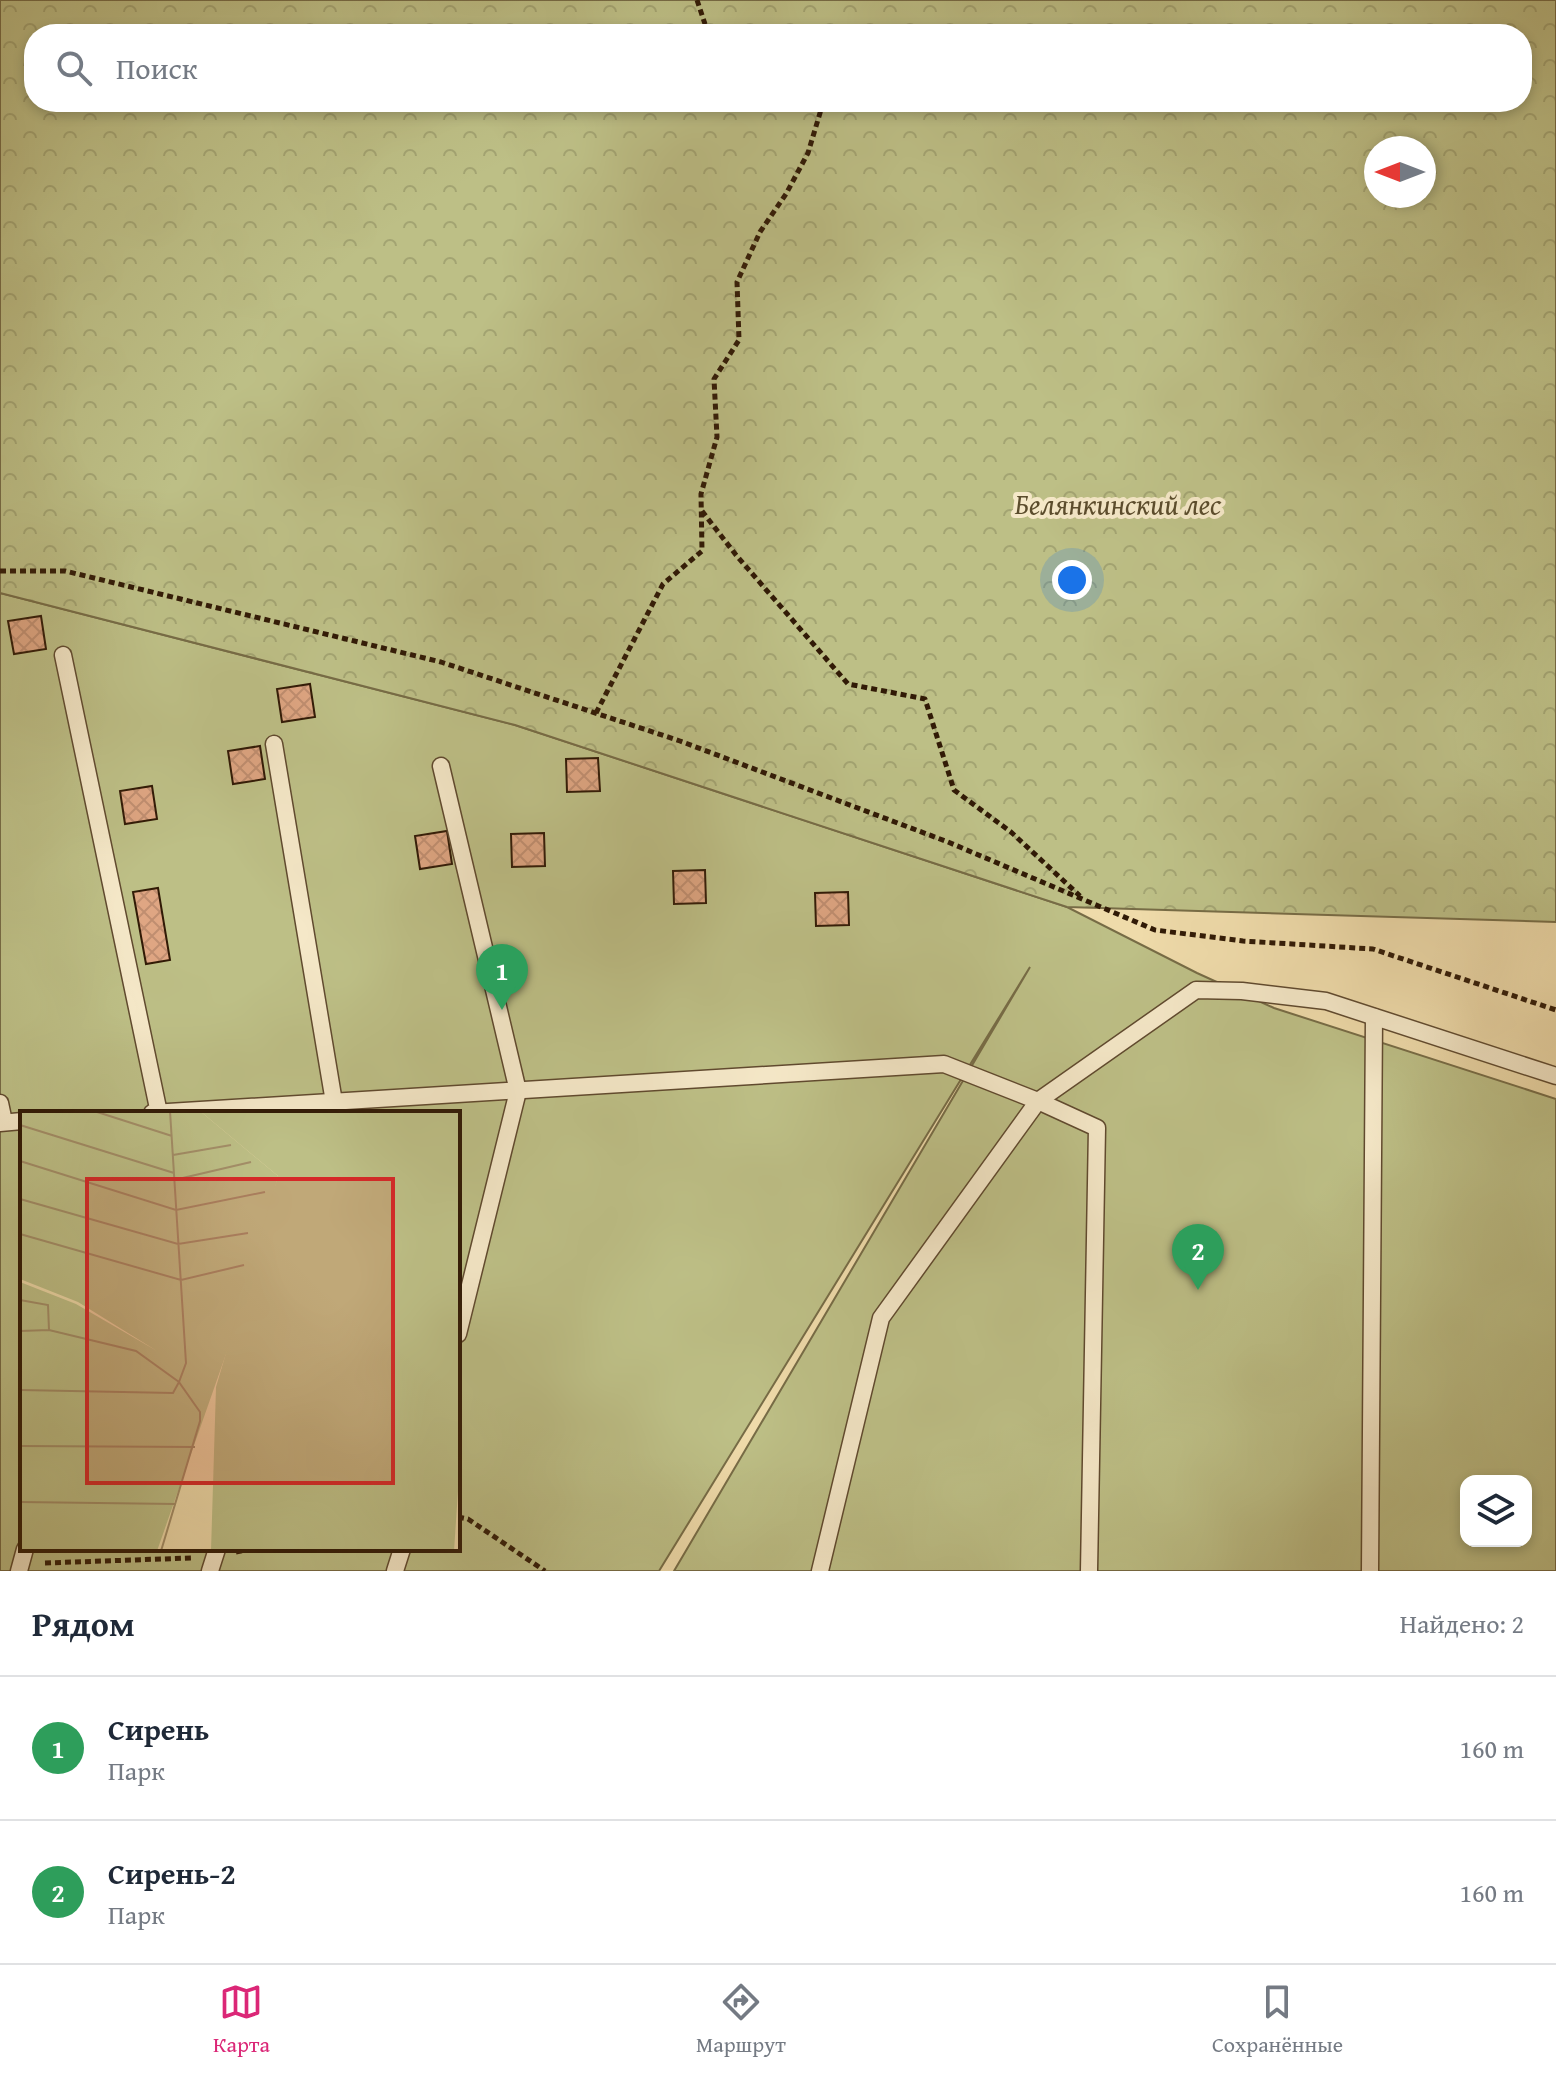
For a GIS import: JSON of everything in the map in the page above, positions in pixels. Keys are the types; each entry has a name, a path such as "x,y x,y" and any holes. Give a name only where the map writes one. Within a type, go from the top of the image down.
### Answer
{"lane":[{"path":"63,655 159,1111"},
{"path":"274,744 333,1107"},
{"path":"441,766 518,1091 460,1326"},
{"path":"820,1571 881,1318 1038,1101 1196,990 1242,991 1326,1001 1556,1076"},
{"path":"1370,1571 1374,1017"},
{"path":"217,1111 333,1107 518,1091 944,1064 1097,1128 1089,1571"},
{"path":"0,1103 2,1122"},
{"path":"395,1571 401,1551"}],"path":[{"path":"697,0 705,24"},
{"path":"596,713 663,584 702,551 701,494 717,437 714,379 739,340 737,282 760,232 786,194 808,153 820,112"},
{"path":"701,510 848,684 925,699 954,790 1011,832 1084,899"},
{"path":"0,571 65,571 441,662 680,741 948,842 1155,930 1243,941 1373,949 1556,1010"},
{"path":"460,1517 468,1519 545,1571"},
{"path":"22,1561 214,1559 244,1551"}],"green space":[{"name":"Белянкинский лес","path":"0,0 1556,0 1556,922 1067,907 515,725 0,593"},
{"path":"0,593 515,725 1067,907 1274,1008 1556,1099 1556,1571 674,1571 1030,967 659,1571 0,1571"}],"building":[{"path":"41,616 46,649 14,654 8,621"},
{"path":"310,684 315,717 282,722 277,689"},
{"path":"260,746 265,779 233,784 228,751"},
{"path":"598,758 600,791 567,792 566,759"},
{"path":"152,786 157,819 125,824 120,791"},
{"path":"447,831 452,864 420,869 415,836"},
{"path":"544,833 545,866 512,867 511,834"},
{"path":"705,870 706,903 674,904 673,871"},
{"path":"158,888 170,960 146,964 133,892"},
{"path":"848,892 849,925 816,926 815,893"}],"place":[{"name":"Сирень","path":"502,1010"},
{"name":"Сирень-2","path":"1198,1290"}]}
